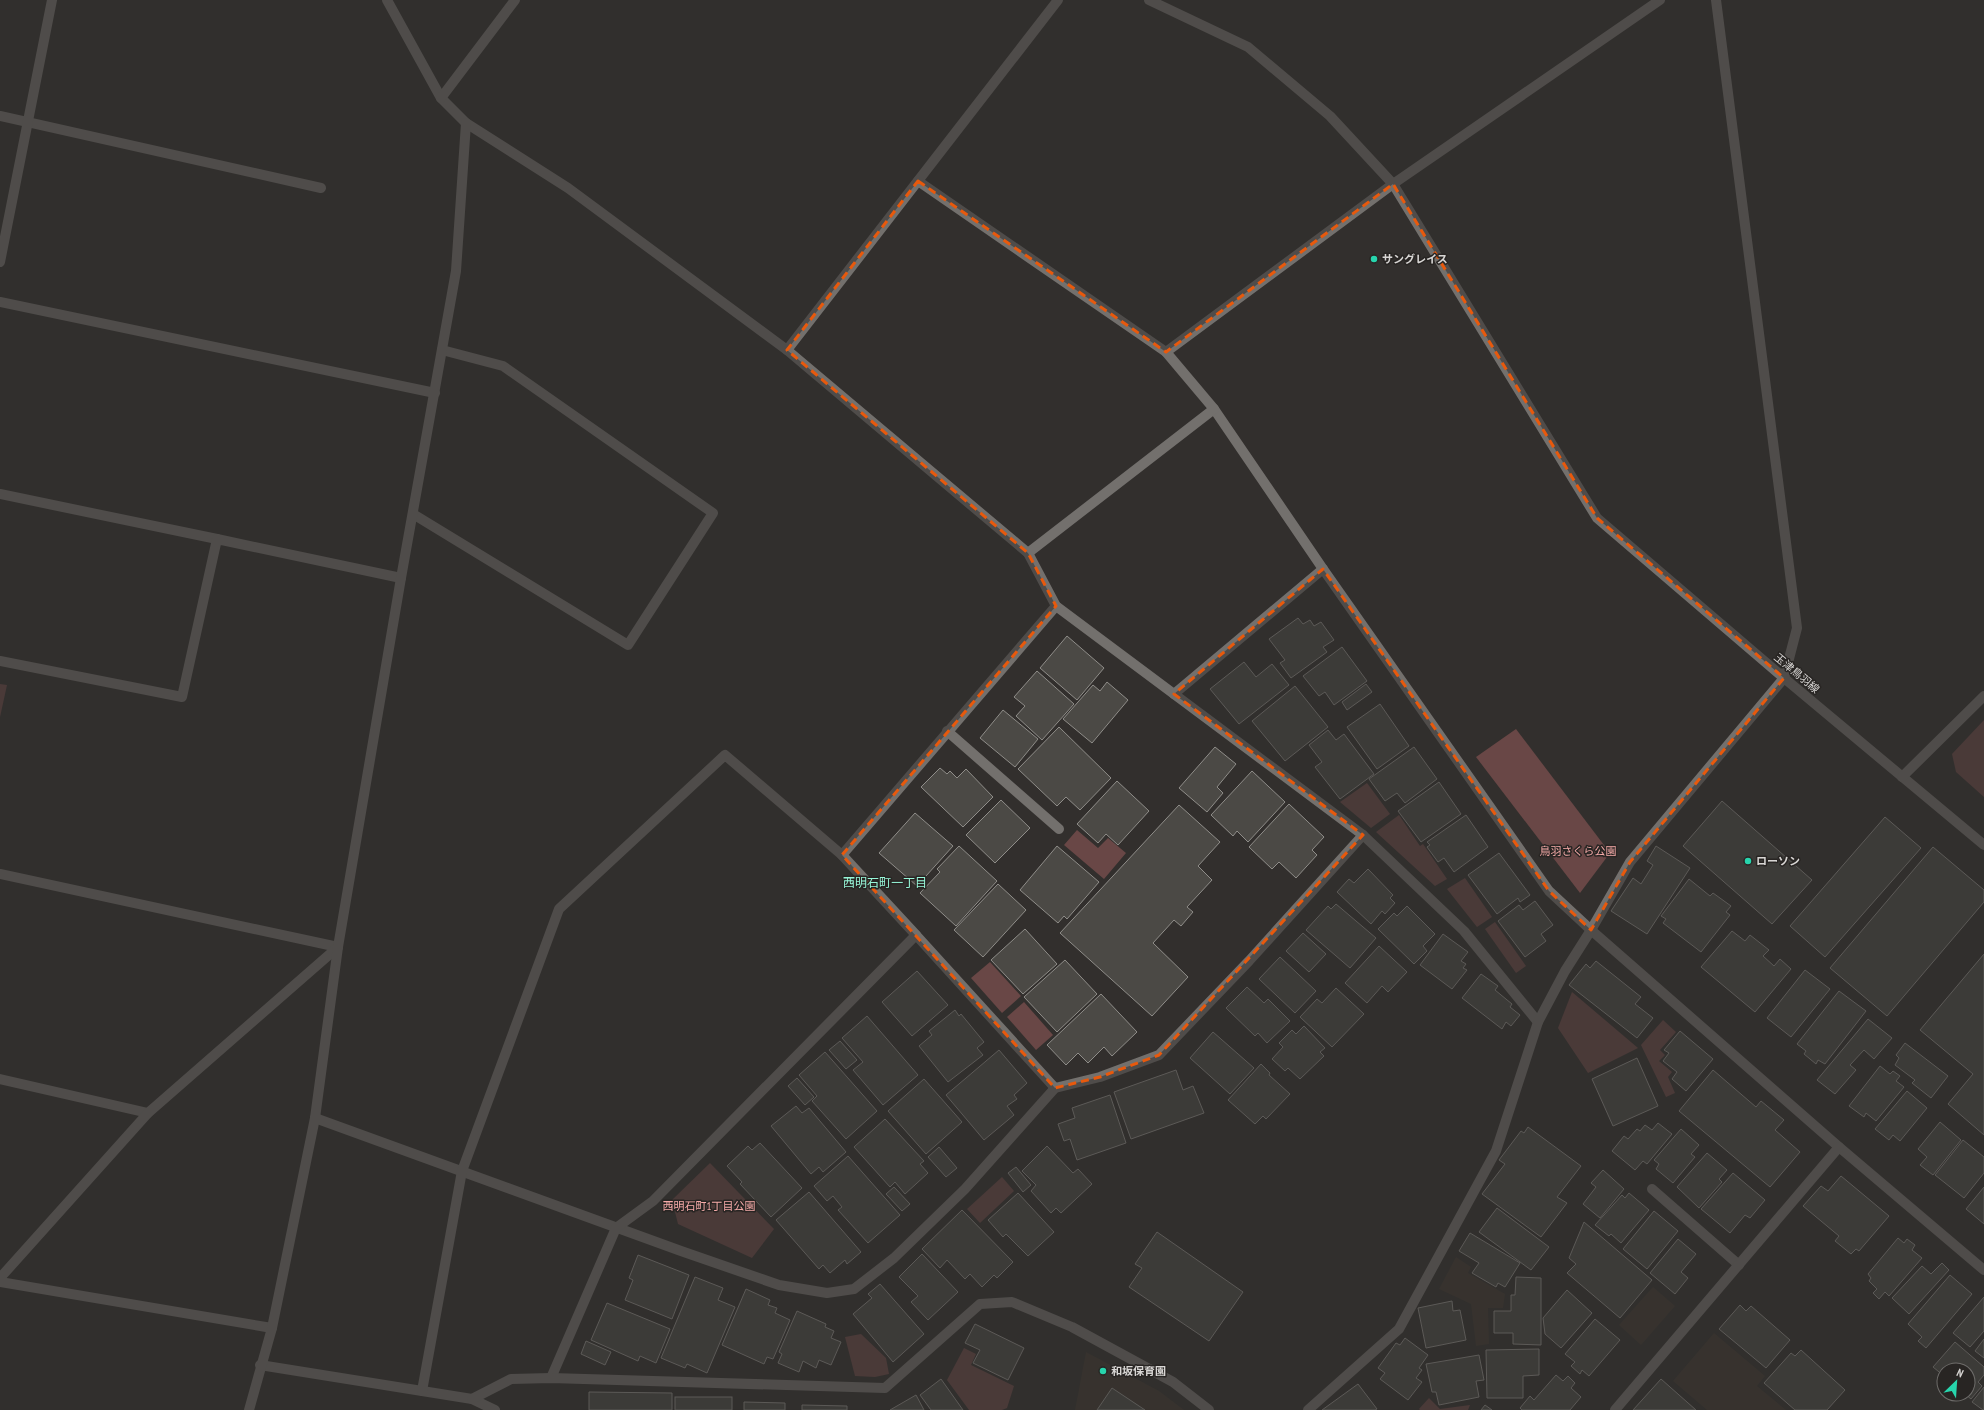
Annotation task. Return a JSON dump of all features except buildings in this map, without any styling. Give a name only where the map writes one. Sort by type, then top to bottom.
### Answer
[{"type":"street","points":[[0,262],[52,0]]},
{"type":"street","points":[[387,0],[441,98],[466,123],[568,188],[787,350],[1028,553],[1056,606],[1363,835],[1464,931],[1538,1022]]},
{"type":"street","points":[[441,98],[515,0]]},
{"type":"street","points":[[787,350],[1058,0]]},
{"type":"street","name":"玉津鳥羽線","points":[[1150,0],[1248,47],[1330,116],[1393,184],[1597,518],[1784,678],[1984,845]]},
{"type":"street","points":[[1166,352],[1393,184],[1660,0]]},
{"type":"street","points":[[1308,1410],[1399,1329],[1496,1151],[1538,1022],[1630,862],[1784,678],[1797,628],[1716,0]]},
{"type":"street","points":[[0,116],[320,188]]},
{"type":"street","points":[[249,1410],[260,1365],[272,1328],[315,1118],[338,947],[401,578],[456,271],[466,123]]},
{"type":"street","points":[[918,181],[1166,352],[1214,409],[1323,569],[1549,891],[1591,930],[1839,1147],[1984,1270]]},
{"type":"street","points":[[0,302],[435,393]]},
{"type":"street","points":[[413,514],[628,645],[713,514],[503,366],[442,350]]},
{"type":"street","points":[[1028,553],[1214,409]]},
{"type":"street","points":[[0,494],[401,578]]},
{"type":"street","points":[[0,661],[182,697],[217,539]]},
{"type":"street","points":[[1174,694],[1323,569]]},
{"type":"street","points":[[842,855],[1056,606]]},
{"type":"street","points":[[1902,777],[1984,696]]},
{"type":"street","points":[[947,731],[1059,829]]},
{"type":"street","points":[[422,1391],[462,1171],[559,909],[725,755],[842,855],[1055,1088]]},
{"type":"street","points":[[315,1118],[616,1228],[779,1285],[827,1293],[854,1289],[894,1258],[965,1189],[1055,1088],[1100,1077],[1159,1055],[1249,961],[1363,835]]},
{"type":"street","points":[[0,874],[338,947]]},
{"type":"street","points":[[552,1378],[616,1228],[652,1201],[916,935]]},
{"type":"street","points":[[0,1278],[148,1113],[338,947]]},
{"type":"street","points":[[0,1079],[148,1113]]},
{"type":"street","points":[[1616,1410],[1839,1147]]},
{"type":"street","points":[[1652,1189],[1739,1265]]},
{"type":"street","points":[[0,1282],[272,1328]]},
{"type":"street","points":[[472,1399],[511,1379],[552,1378],[885,1388],[980,1304],[1012,1302],[1072,1327],[1173,1382],[1209,1410]]},
{"type":"street","points":[[260,1365],[472,1399],[495,1410]]},
{"type":"highlighted area","points":[[918,181],[1166,352],[1393,184],[1597,518],[1784,678],[1630,862],[1591,930],[1549,891],[1323,569],[1174,694],[1363,835],[1159,1055],[1100,1077],[1055,1088],[842,855],[1056,606],[1028,553],[787,350]]},
{"type":"shaded area","points":[[1456,1257],[1471,1267],[1468,1273],[1505,1294],[1503,1308],[1488,1308],[1489,1344],[1476,1346],[1471,1304],[1439,1289]]},
{"type":"shaded area","points":[[1653,1287],[1675,1306],[1641,1345],[1619,1325]]},
{"type":"shaded area","points":[[1714,1333],[1765,1376],[1757,1386],[1786,1410],[1707,1410],[1673,1381]]},
{"type":"shaded area","name":"和坂保育園","points":[[1086,1352],[1159,1391],[1184,1410],[1075,1410]]},
{"type":"green space","points":[[0,684],[7,685],[0,717]]},
{"type":"green space","points":[[1984,720],[1984,797],[1956,772],[1952,754]]},
{"type":"green space","name":"鳥羽さくら公園","points":[[1516,729],[1610,853],[1580,893],[1476,757]]},
{"type":"green space","points":[[1367,783],[1390,814],[1371,828],[1340,802]]},
{"type":"green space","points":[[1399,815],[1420,846],[1423,844],[1447,879],[1435,886],[1376,832]]},
{"type":"green space","points":[[1077,830],[1098,848],[1108,838],[1126,853],[1104,879],[1064,845]]},
{"type":"green space","points":[[1465,878],[1492,917],[1477,927],[1447,889]]},
{"type":"green space","points":[[1495,922],[1526,966],[1516,973],[1485,929]]},
{"type":"green space","points":[[990,962],[1021,996],[1002,1013],[971,978]]},
{"type":"green space","points":[[1572,992],[1638,1048],[1588,1073],[1558,1028]]},
{"type":"green space","points":[[1024,1002],[1053,1035],[1036,1050],[1007,1017]]},
{"type":"green space","points":[[1663,1020],[1676,1032],[1660,1050],[1665,1055],[1659,1061],[1672,1072],[1668,1077],[1675,1093],[1666,1097],[1641,1045]]},
{"type":"green space","name":"西明石町1丁目公園","points":[[710,1163],[774,1229],[752,1258],[678,1224],[672,1200]]},
{"type":"green space","points":[[1002,1177],[1014,1191],[980,1223],[967,1209]]},
{"type":"green space","points":[[861,1334],[886,1358],[889,1374],[875,1377],[855,1376],[845,1337]]},
{"type":"green space","points":[[964,1348],[976,1354],[971,1365],[1014,1386],[1007,1408],[1002,1410],[969,1410],[947,1380]]},
{"type":"green space","points":[[1429,1398],[1440,1409],[1470,1405],[1468,1410],[1420,1410],[1419,1409]]},
{"type":"place","name":"サングレイス","points":[[1374,259]]},
{"type":"place","name":"ローソン","points":[[1748,861]]},
{"type":"place","name":"和坂保育園","points":[[1103,1371]]},
{"type":"district","name":"西明石町一丁目","points":[[885,883]]}]
